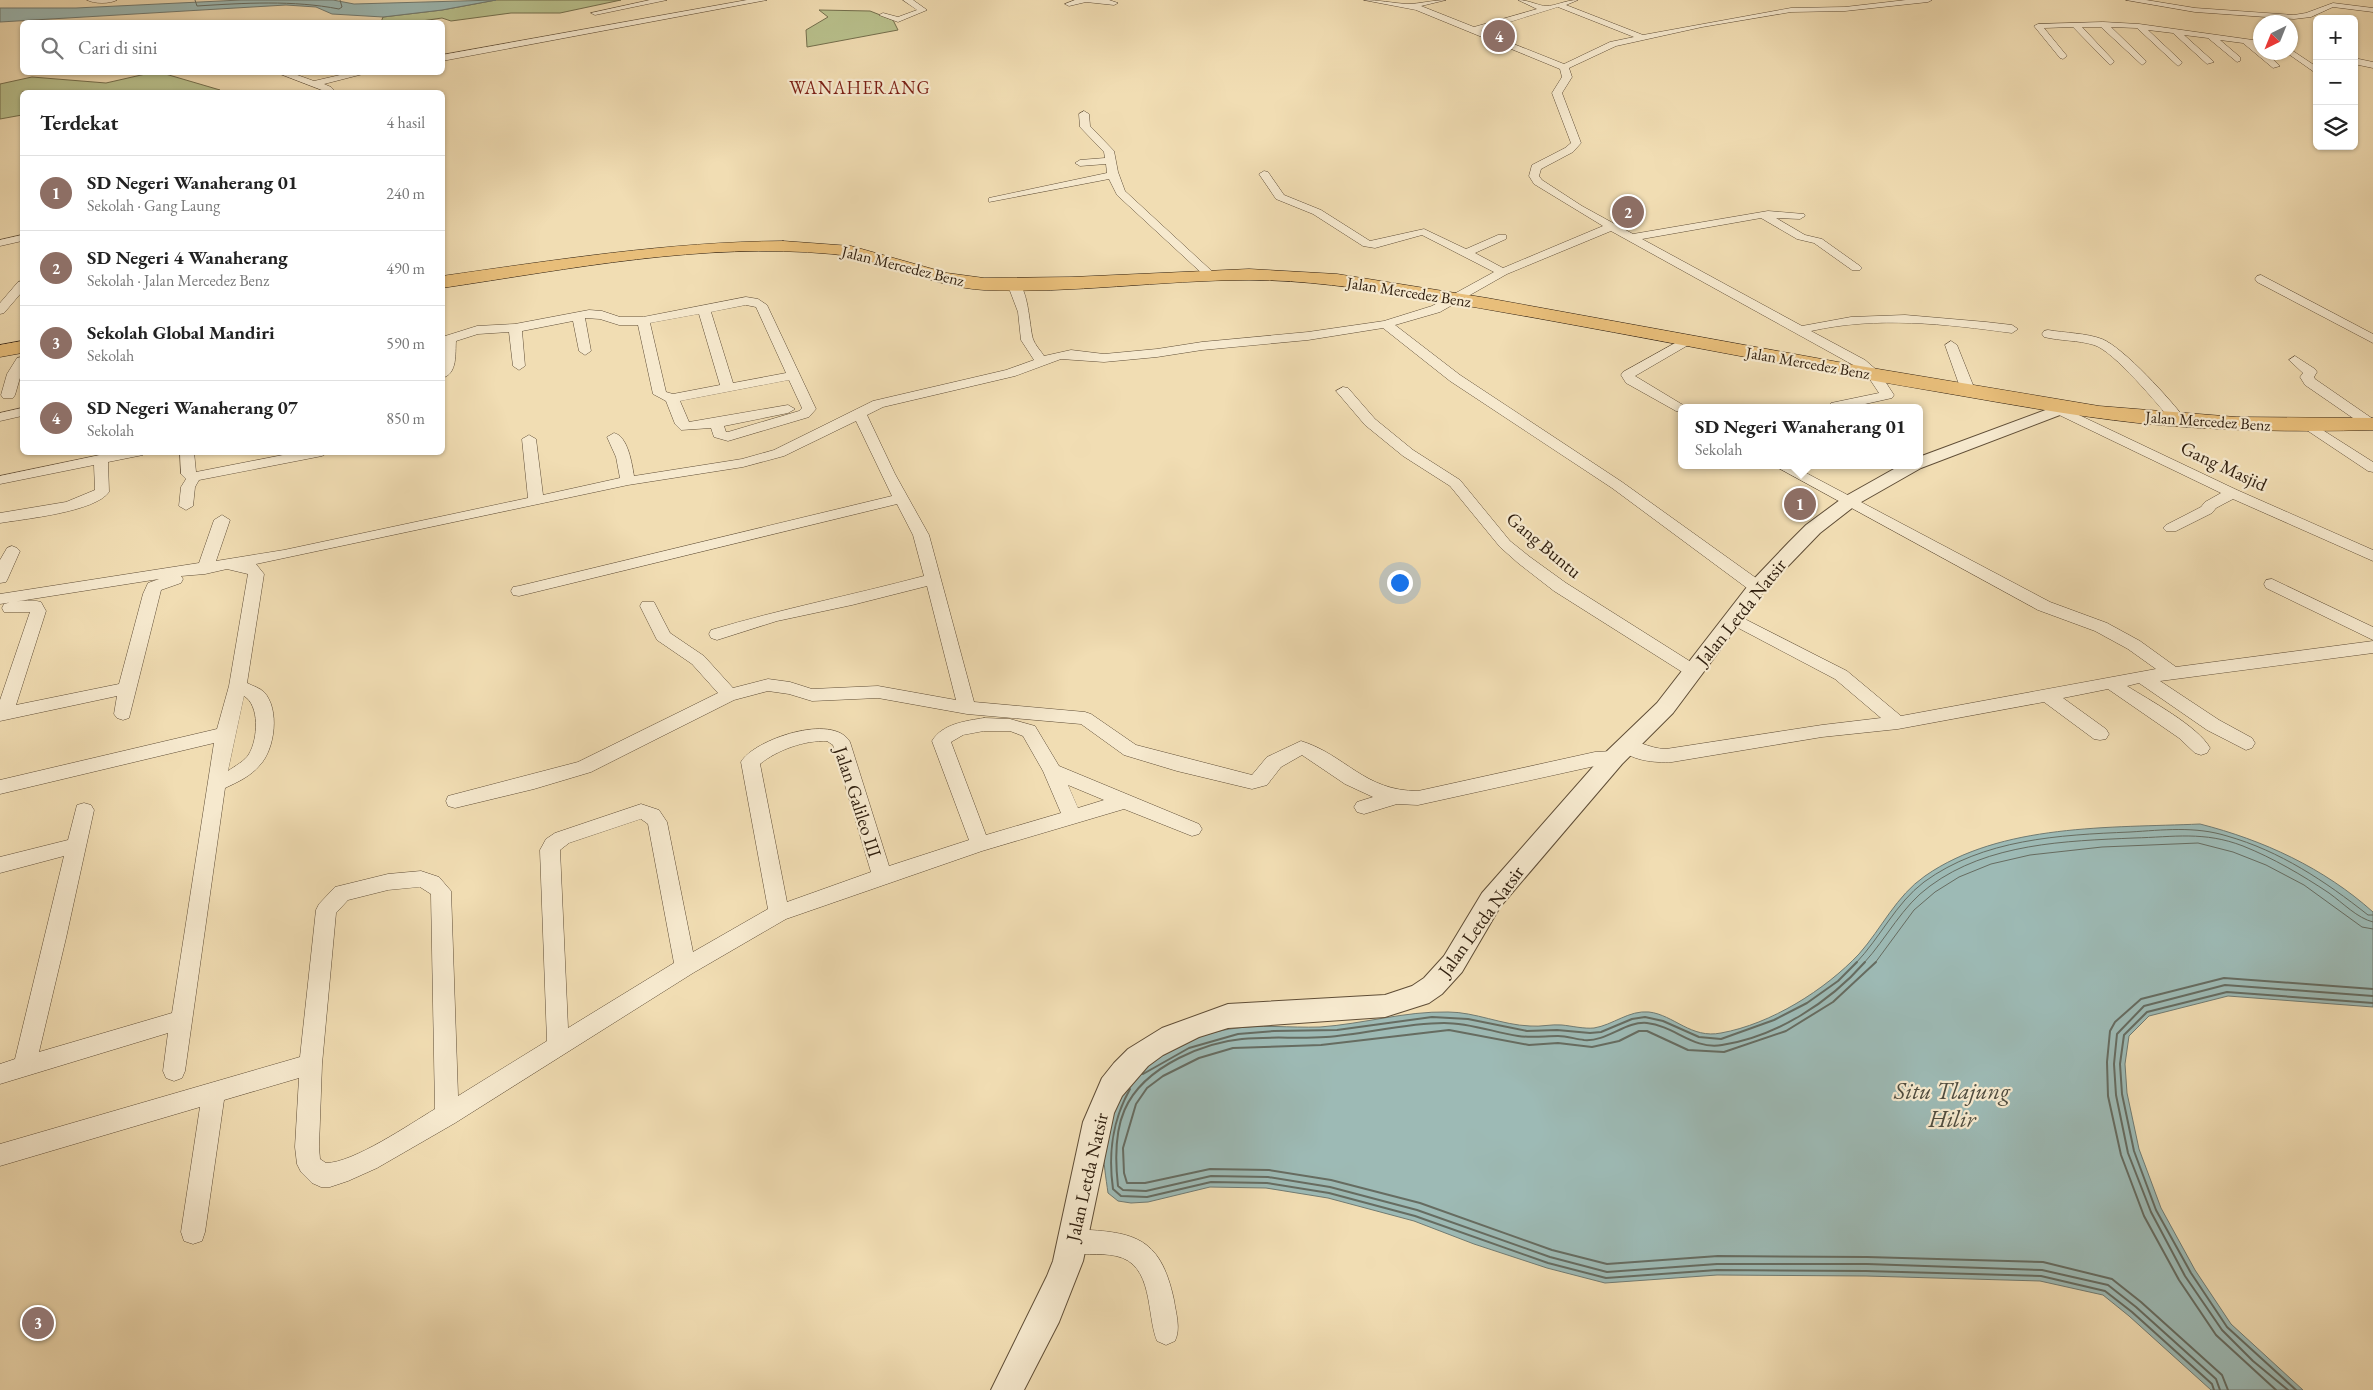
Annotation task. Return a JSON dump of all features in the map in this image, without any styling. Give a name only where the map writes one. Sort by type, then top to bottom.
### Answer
[{"type":"main road","name":"Jalan Mercedez Benz","points":[[445,282],[679,251],[751,247],[843,250],[943,278],[981,284],[1275,275],[1331,279],[2063,408],[2179,420],[2310,426],[2372,424]]},
{"type":"main road","points":[[0,351],[20,347]]},
{"type":"street","points":[[91,0],[113,0]]},
{"type":"street","points":[[607,28],[596,12],[663,0]]},
{"type":"street","points":[[445,57],[607,28],[730,2],[763,0]]},
{"type":"street","points":[[884,15],[898,20],[923,10],[907,0]]},
{"type":"street","points":[[1069,4],[1085,0],[1114,3]]},
{"type":"street","points":[[1368,0],[1411,6],[1564,67],[1613,44],[1641,37],[1791,10],[1845,9],[1928,0]]},
{"type":"street","points":[[1411,6],[1415,3],[1442,0]]},
{"type":"street","points":[[1522,0],[1545,9]]},
{"type":"street","points":[[1474,30],[1574,0]]},
{"type":"street","points":[[2130,0],[2195,10],[2281,17],[2304,16],[2333,5],[2373,10]]},
{"type":"street","points":[[1559,5],[1641,37]]},
{"type":"street","points":[[2103,24],[2142,62]]},
{"type":"street","points":[[2063,56],[2038,26],[2103,24],[2139,26],[2253,42]]},
{"type":"street","points":[[2076,25],[2110,62]]},
{"type":"street","points":[[2139,26],[2178,63]]},
{"type":"street","points":[[2175,31],[2210,62]]},
{"type":"street","points":[[2209,35],[2238,60]]},
{"type":"street","points":[[2246,40],[2276,66]]},
{"type":"street","points":[[2164,50],[2197,52]]},
{"type":"street","points":[[2298,51],[2307,52]]},
{"type":"street","points":[[2298,56],[2313,69]]},
{"type":"street","points":[[2358,60],[2373,60]]},
{"type":"street","points":[[2358,61],[2373,65]]},
{"type":"street","points":[[1564,67],[1567,77],[1557,92],[1576,140],[1575,145],[1536,167],[1534,176],[1547,189],[1860,363],[1874,374],[1887,396],[1846,404]]},
{"type":"street","points":[[314,84],[354,75]]},
{"type":"street","points":[[302,76],[328,90]]},
{"type":"street","points":[[1084,114],[1084,127],[1106,147],[1110,154],[1108,161],[1112,175],[1121,193],[1212,276]]},
{"type":"street","points":[[1080,163],[1108,161]]},
{"type":"street","points":[[1264,174],[1280,197],[1317,212],[1367,244],[1375,245],[1422,231],[1503,272]]},
{"type":"street","points":[[993,200],[1112,175]]},
{"type":"street","points":[[1632,237],[1772,214],[1800,216]]},
{"type":"street","points":[[1763,216],[1802,237],[1818,241],[1856,268]]},
{"type":"street","points":[[0,599],[284,555],[628,481],[701,470],[761,458],[808,441],[859,412],[893,399],[975,382],[1065,354],[1104,358],[1318,335],[1386,324],[1424,314],[1456,300],[1503,272],[1612,226]]},
{"type":"street","points":[[1466,253],[1502,237]]},
{"type":"street","points":[[0,243],[20,238]]},
{"type":"street","points":[[2261,279],[2373,339]]},
{"type":"street","points":[[1012,283],[1024,312],[1027,340],[1042,362]]},
{"type":"street","points":[[0,310],[20,287]]},
{"type":"street","points":[[445,371],[447,369],[446,340],[457,334],[478,330],[515,328],[595,314],[612,320],[643,321],[746,301],[761,305],[808,405],[691,428],[684,426],[672,398]]},
{"type":"street","points":[[704,310],[728,388]]},
{"type":"street","points":[[578,317],[585,351]]},
{"type":"street","points":[[1800,330],[1842,322],[1926,320],[2012,329]]},
{"type":"street","points":[[643,321],[660,394],[672,398],[794,376]]},
{"type":"street","points":[[1386,324],[1455,378],[1617,485],[1757,586]]},
{"type":"street","points":[[515,328],[519,366]]},
{"type":"street","points":[[2048,334],[2096,341],[2107,346],[2138,375],[2179,420]]},
{"type":"street","points":[[1678,406],[1632,380],[1628,375],[1686,341]]},
{"type":"street","points":[[1951,345],[1968,390]]},
{"type":"street","points":[[2295,360],[2310,372],[2307,380],[2372,424]]},
{"type":"street","points":[[8,395],[14,374],[20,364]]},
{"type":"street","name":"Gang Buntu","points":[[1343,391],[1370,422],[1408,453],[1455,483],[1505,544],[1524,560],[1560,587],[1692,672]]},
{"type":"street","points":[[1923,461],[2063,408]]},
{"type":"street","name":"Gang Masjid","points":[[2063,408],[2232,493],[2373,556]]},
{"type":"street","points":[[859,412],[921,535],[934,579],[966,708]]},
{"type":"street","points":[[1,418],[20,413]]},
{"type":"street","points":[[2310,426],[2373,468]]},
{"type":"street","points":[[614,437],[623,457],[628,481]]},
{"type":"street","points":[[529,439],[536,501]]},
{"type":"street","points":[[60,468],[63,455]]},
{"type":"street","points":[[0,480],[124,455]]},
{"type":"street","points":[[187,455],[188,474],[194,477],[307,455]]},
{"type":"street","points":[[0,518],[79,503],[97,497],[102,492],[102,460]]},
{"type":"street","points":[[1788,469],[2044,606],[2101,627],[2134,646],[2173,673]]},
{"type":"street","name":"Jalan Letda Natsir","points":[[1007,1390],[1054,1301],[1068,1261],[1095,1129],[1103,1104],[1115,1082],[1142,1054],[1159,1042],[1181,1031],[1228,1016],[1360,1009],[1400,1003],[1420,995],[1433,986],[1453,964],[1491,900],[1621,752],[1665,708],[1757,586],[1814,529],[1850,501],[1907,469]]},
{"type":"street","points":[[186,506],[188,487],[194,477]]},
{"type":"street","points":[[2172,528],[2207,510],[2210,505],[2232,493]]},
{"type":"street","points":[[519,591],[902,498]]},
{"type":"street","points":[[205,568],[222,520]]},
{"type":"street","points":[[0,578],[12,550]]},
{"type":"street","points":[[123,714],[127,688],[150,594],[154,587],[198,573],[246,567],[255,570],[256,574],[238,686],[225,734],[216,784],[174,1071]]},
{"type":"street","points":[[717,634],[775,616],[852,600],[934,579]]},
{"type":"street","points":[[2272,584],[2373,634]]},
{"type":"street","points":[[0,610],[28,606],[35,606],[38,610],[2,714]]},
{"type":"street","points":[[648,606],[663,636],[698,660],[729,695]]},
{"type":"street","points":[[1733,618],[1841,675],[1898,723]]},
{"type":"street","points":[[454,801],[534,782],[584,767],[729,695],[768,686],[790,688],[812,695],[878,692],[966,708],[1085,718],[1113,735],[1130,750],[1177,764],[1252,782],[1260,780],[1274,762],[1301,748],[1314,753],[1362,786],[1397,797],[1418,798],[1621,752],[1643,753],[1657,757],[1822,731],[1898,723],[2173,673],[2373,647]]},
{"type":"street","points":[[2142,678],[2214,725],[2246,743]]},
{"type":"street","points":[[2111,683],[2185,732],[2201,748]]},
{"type":"street","points":[[216,784],[240,772],[256,758],[262,746],[264,712],[262,702],[258,696],[238,686]]},
{"type":"street","points":[[2,714],[127,688]]},
{"type":"street","points":[[2047,695],[2100,734]]},
{"type":"street","points":[[980,844],[941,741],[944,737],[973,726],[1013,725],[1023,727],[1029,731],[1052,771],[1073,817]]},
{"type":"street","points":[[0,787],[225,734]]},
{"type":"street","name":"Jalan Galileo III","points":[[779,913],[750,762],[783,744],[824,734],[835,736],[841,742],[882,876]]},
{"type":"street","points":[[1052,771],[1192,829]]},
{"type":"street","points":[[1364,807],[1397,797]]},
{"type":"street","points":[[447,1115],[441,891],[432,883],[421,879],[357,888],[342,893],[326,910],[311,1064],[307,1147],[309,1164],[321,1175],[330,1175],[348,1170],[447,1115],[685,967],[779,913],[882,876],[980,844],[1123,802]]},
{"type":"street","points":[[24,1067],[84,810]]},
{"type":"street","points":[[558,1045],[550,850],[558,841],[641,811],[652,815],[656,822],[685,967]]},
{"type":"street","points":[[0,864],[76,845]]},
{"type":"street","points":[[0,1074],[181,1020]]},
{"type":"street","points":[[0,1155],[311,1064]]},
{"type":"street","points":[[193,1232],[214,1091]]},
{"type":"street","points":[[1072,1241],[1119,1244],[1144,1255],[1151,1267],[1157,1286],[1166,1332]]},
{"type":"green space","points":[[496,0],[621,0],[560,13],[511,13],[451,21],[442,18],[428,20],[382,20],[383,17],[442,10]]},
{"type":"green space","points":[[819,10],[870,11],[893,20],[898,30],[807,47],[806,30],[828,17]]},
{"type":"green space","points":[[141,75],[169,75],[220,90],[20,90],[20,115],[0,119],[0,84],[32,77],[106,83]]},
{"type":"water","points":[[241,0],[333,0],[354,4],[496,0],[442,10],[383,17],[332,14],[316,7],[286,5],[0,22],[0,8],[76,8]]},
{"type":"water","name":"Situ Tlajung Hilir","points":[[2200,824],[2247,838],[2292,858],[2334,882],[2373,912],[2373,1007],[2228,996],[2149,1016],[2129,1036],[2125,1064],[2127,1093],[2139,1149],[2161,1208],[2195,1270],[2231,1324],[2303,1390],[2211,1390],[2103,1295],[2040,1281],[1866,1276],[1717,1275],[1605,1283],[1547,1268],[1474,1244],[1414,1221],[1328,1198],[1266,1188],[1210,1187],[1148,1202],[1131,1203],[1118,1201],[1108,1193],[1104,1148],[1108,1125],[1117,1103],[1130,1084],[1146,1068],[1165,1054],[1208,1034],[1230,1029],[1264,1026],[1320,1027],[1432,1012],[1468,1014],[1520,1025],[1558,1025],[1594,1028],[1628,1015],[1649,1012],[1667,1017],[1701,1033],[1721,1033],[1759,1022],[1778,1014],[1814,992],[1859,954],[1897,903],[1915,884],[1955,859],[1988,846],[2022,837],[2094,828]]},
{"type":"place","name":"SD Negeri Wanaherang 07","points":[[1499,36]]},
{"type":"place","name":"SD Negeri 4 Wanaherang","points":[[1628,212]]},
{"type":"place","name":"SD Negeri Wanaherang 01","points":[[1800,504]]},
{"type":"place","name":"Sekolah Global Mandiri","points":[[38,1323]]},
{"type":"district","name":"WANAHERANG","points":[[860,87]]}]
